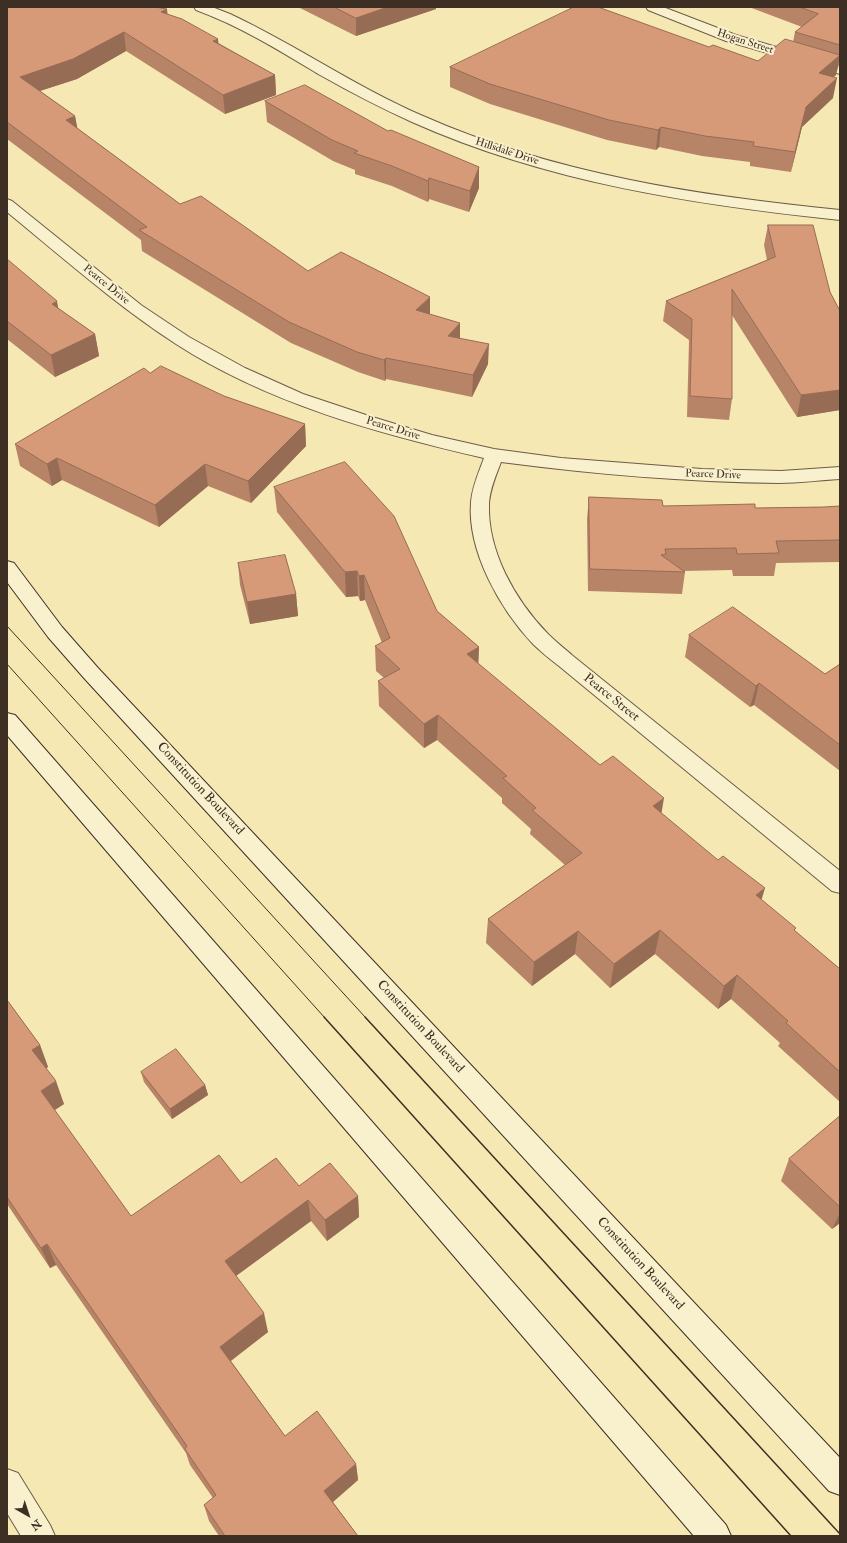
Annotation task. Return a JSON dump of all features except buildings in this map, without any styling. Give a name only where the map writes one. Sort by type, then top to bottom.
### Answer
[{"type":"street","name":"Hillsdale Drive","points":[[200,7],[244,26],[340,81],[408,115],[493,148],[546,164],[654,190],[762,206],[840,215]]},
{"type":"street","name":"Hogan Street","points":[[652,7],[731,38],[840,70]]},
{"type":"street","name":"Pearce Drive","points":[[7,204],[135,308],[183,341],[239,372],[297,398],[363,420],[428,440],[494,455],[561,464],[702,475],[781,477],[840,472]]},
{"type":"street","name":"Pearce Street","points":[[494,455],[482,491],[480,502],[481,521],[486,548],[498,578],[516,610],[539,637],[566,661],[840,884]]},
{"type":"street","name":"Constitution Boulevard","points":[[7,568],[56,632],[90,673],[278,873],[840,1480]]},
{"type":"street","points":[[7,721],[715,1536]]},
{"type":"street","points":[[7,1484],[39,1536]]},
{"type":"tram line","points":[[7,626],[366,1018]]},
{"type":"tram line","points":[[7,664],[325,1018]]},
{"type":"tram line","points":[[324,1017],[791,1536]]},
{"type":"tram line","points":[[365,1017],[840,1534]]}]
